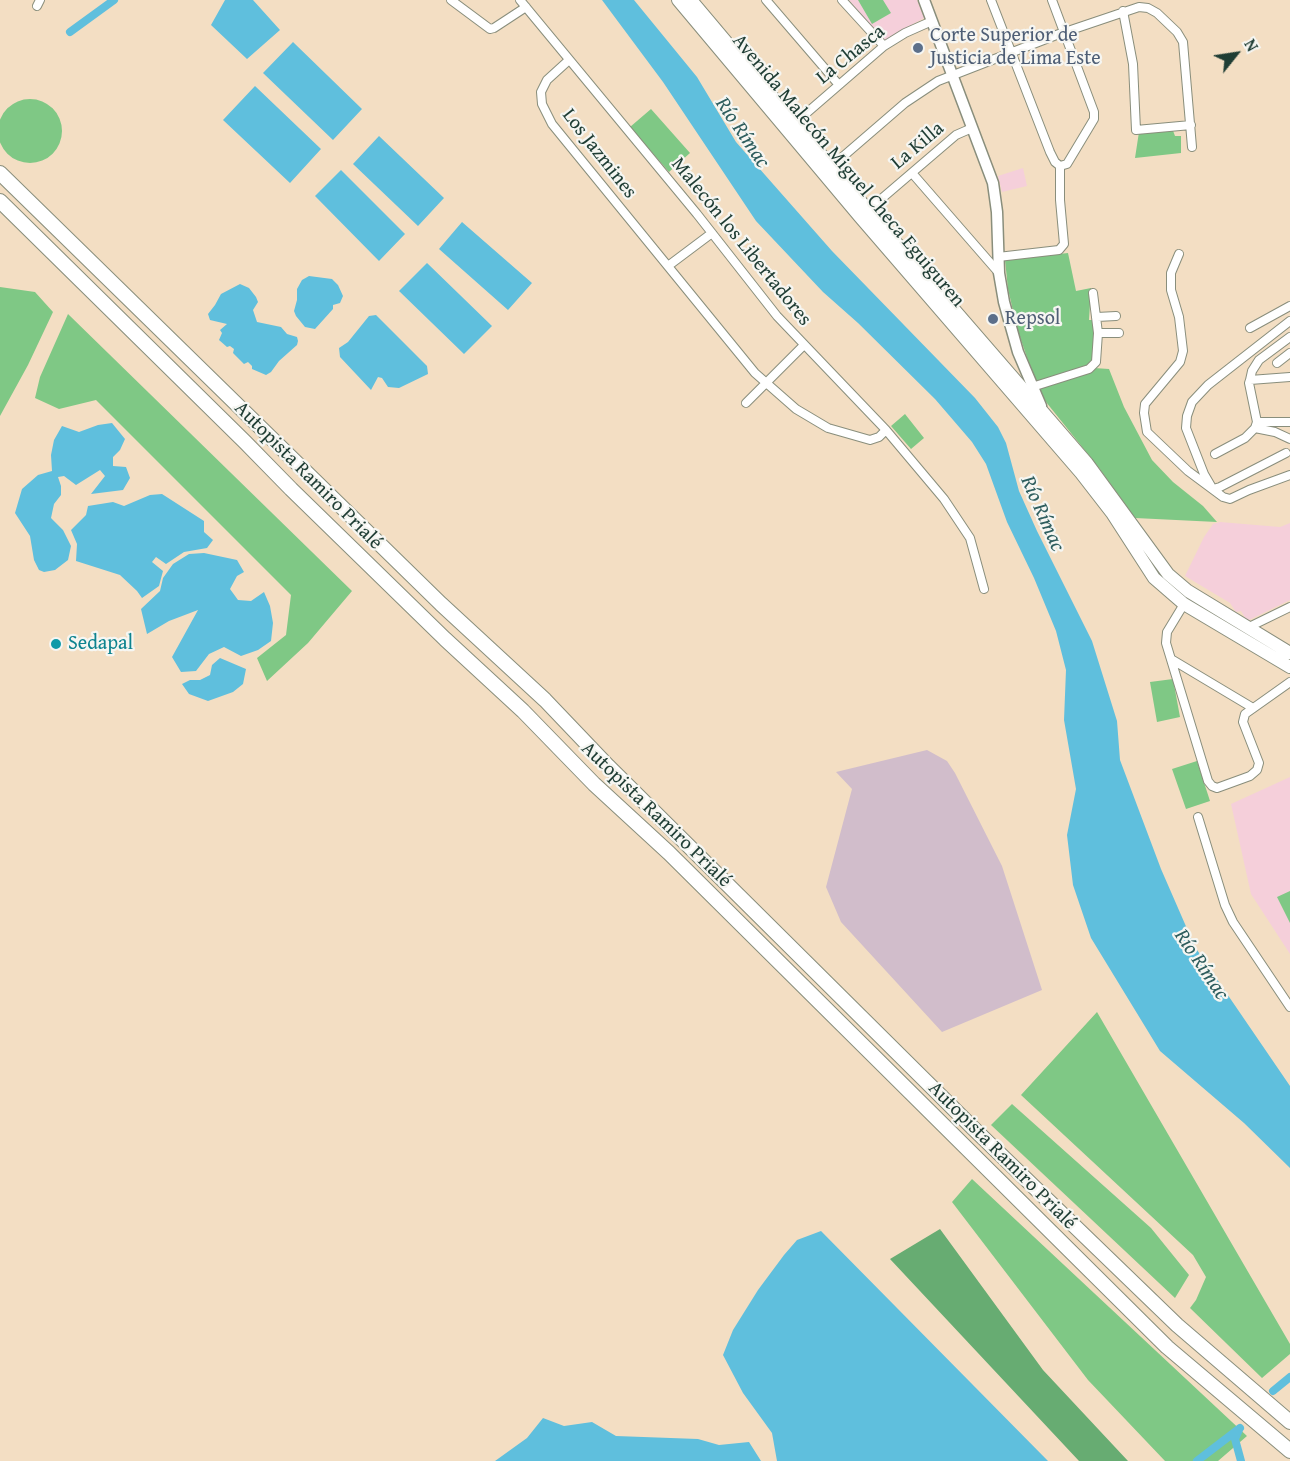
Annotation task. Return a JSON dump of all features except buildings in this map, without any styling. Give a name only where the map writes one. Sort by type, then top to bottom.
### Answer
[{"type":"highway","name":"Autopista Ramiro Prialé","points":[[0,173],[441,604],[545,700],[973,1128],[1177,1324],[1290,1422]]},
{"type":"highway","name":"Autopista Ramiro Prialé","points":[[0,201],[291,489],[445,639],[523,711],[594,784],[669,853],[1167,1347],[1290,1451]]},
{"type":"main road","name":"Avenida Malecón Miguel Checa Eguiguren","points":[[678,0],[864,214],[1087,463],[1168,574],[1188,591],[1290,653]]},
{"type":"main road","name":"Avenida Malecón Miguel Checa Eguiguren","points":[[692,0],[832,166],[864,214],[1112,513],[1154,578],[1184,604],[1290,667]]},
{"type":"street","points":[[451,0],[490,29],[526,7]]},
{"type":"street","name":"Malecón los Libertadores","points":[[520,0],[712,233],[777,316],[886,430],[944,499],[970,538],[984,590]]},
{"type":"street","points":[[766,0],[839,85]]},
{"type":"street","points":[[842,0],[884,46]]},
{"type":"street","points":[[924,0],[988,168],[996,199],[999,273],[1010,327],[1032,387],[1063,452]]},
{"type":"street","points":[[991,0],[1050,152],[1060,166]]},
{"type":"street","points":[[1052,0],[1094,112],[1094,119],[1067,164],[1060,166]]},
{"type":"street","points":[[832,166],[917,94],[952,74],[1139,7],[1158,13],[1177,32],[1183,42],[1192,147]]},
{"type":"street","points":[[1123,11],[1133,64],[1136,130],[1191,125]]},
{"type":"street","name":"La Chasca","points":[[795,123],[884,46],[905,33],[932,21]]},
{"type":"street","name":"Los Jazmines","points":[[569,60],[543,86],[540,98],[546,113],[552,124],[668,266]]},
{"type":"street","name":"La Killa","points":[[864,214],[956,135],[972,128]]},
{"type":"street","points":[[998,257],[1062,248],[1064,244],[1060,166]]},
{"type":"street","points":[[912,173],[999,273]]},
{"type":"street","points":[[712,233],[668,266],[755,373],[796,409],[828,428],[870,440],[879,437],[886,430]]},
{"type":"street","points":[[1179,254],[1171,273],[1171,290],[1179,317],[1183,351],[1180,362],[1145,404],[1147,432],[1188,471],[1223,497],[1230,499],[1290,475]]},
{"type":"street","points":[[1032,387],[1092,367],[1096,362],[1098,333],[1093,293]]},
{"type":"street","points":[[1250,328],[1290,306]]},
{"type":"street","points":[[1097,317],[1116,316]]},
{"type":"street","points":[[1213,489],[1204,474],[1186,428],[1192,402],[1208,385],[1290,321]]},
{"type":"street","points":[[1098,333],[1119,333]]},
{"type":"street","points":[[1256,425],[1249,383],[1252,379],[1252,371],[1259,360],[1290,337]]},
{"type":"street","points":[[746,403],[804,345]]},
{"type":"street","points":[[1277,363],[1290,353]]},
{"type":"street","points":[[1252,379],[1286,377],[1290,368]]},
{"type":"street","points":[[1215,454],[1245,438],[1256,425],[1290,422]]},
{"type":"street","points":[[1256,425],[1290,439]]},
{"type":"street","points":[[1213,489],[1220,488],[1286,453]]},
{"type":"street","points":[[1184,604],[1166,636],[1208,781],[1212,786],[1217,788],[1250,776],[1257,770],[1259,763],[1243,722],[1245,714],[1290,682]]},
{"type":"street","points":[[1236,636],[1247,628],[1290,607]]},
{"type":"street","points":[[1171,659],[1252,708]]},
{"type":"street","points":[[1198,817],[1225,905],[1233,922],[1290,1007]]},
{"type":"shaded area","points":[[849,0],[917,0],[924,18],[883,41]]},
{"type":"shaded area","points":[[1023,168],[1027,186],[1002,192],[998,176]]},
{"type":"shaded area","points":[[1220,522],[1280,527],[1290,523],[1290,600],[1247,621],[1241,611],[1236,612],[1230,603],[1185,576],[1204,537],[1213,524]]},
{"type":"shaded area","points":[[927,750],[947,761],[955,773],[1002,866],[1042,990],[942,1032],[841,922],[826,887],[852,789],[836,772]]},
{"type":"shaded area","points":[[1290,777],[1290,954],[1251,894],[1231,804]]},
{"type":"green space","points":[[858,0],[883,0],[891,13],[872,24]]},
{"type":"green space","points":[[24,99],[36,99],[53,108],[60,119],[62,131],[60,143],[53,154],[36,163],[24,163],[12,158],[3,149],[-2,137],[-2,125],[3,113],[12,104]]},
{"type":"green space","points":[[651,109],[690,153],[669,172],[630,127]]},
{"type":"green space","points":[[1172,128],[1175,136],[1181,136],[1181,153],[1135,158],[1139,132]]},
{"type":"green space","points":[[1068,253],[1076,291],[1091,288],[1089,320],[1093,320],[1094,368],[1109,369],[1124,407],[1152,460],[1173,482],[1203,506],[1217,522],[1135,518],[1037,387],[1017,328],[1008,289],[1005,260]]},
{"type":"green space","points":[[0,287],[35,292],[53,312],[0,416]]},
{"type":"green space","points":[[68,314],[352,591],[308,643],[267,681],[257,658],[286,635],[291,595],[96,400],[59,409],[35,398],[40,377]]},
{"type":"green space","points":[[905,414],[924,438],[911,449],[891,426]]},
{"type":"green space","points":[[1173,679],[1180,717],[1157,722],[1150,682]]},
{"type":"green space","points":[[1197,761],[1210,801],[1186,809],[1172,769]]},
{"type":"green space","points":[[1290,891],[1290,923],[1277,897]]},
{"type":"green space","points":[[1097,1012],[1290,1344],[1290,1354],[1262,1378],[1190,1308],[1206,1277],[1193,1255],[1021,1095]]},
{"type":"green space","points":[[1012,1104],[1151,1228],[1189,1275],[1175,1298],[991,1125]]},
{"type":"green space","points":[[972,1179],[1247,1436],[1218,1461],[1165,1461],[1088,1380],[952,1202]]},
{"type":"green space","points":[[940,1229],[1043,1370],[1128,1461],[1079,1461],[890,1259]]},
{"type":"water","points":[[225,0],[253,0],[280,30],[247,59],[211,25]]},
{"type":"water","name":"Río Rímac","points":[[602,0],[634,0],[697,77],[736,142],[832,251],[975,398],[998,427],[1006,443],[1019,491],[1092,641],[1117,721],[1120,760],[1161,869],[1195,947],[1290,1086],[1290,1168],[1244,1123],[1160,1051],[1091,938],[1073,885],[1067,835],[1076,789],[1064,720],[1066,670],[1056,631],[1007,522],[986,464],[972,442],[935,399],[823,292],[756,221],[663,82]]},
{"type":"water","points":[[293,42],[362,109],[333,140],[263,73]]},
{"type":"water","points":[[255,86],[321,149],[290,183],[223,120]]},
{"type":"water","points":[[379,136],[444,198],[418,226],[353,164]]},
{"type":"water","points":[[341,170],[405,234],[379,261],[315,196]]},
{"type":"water","points":[[462,222],[532,283],[508,310],[439,249]]},
{"type":"water","points":[[427,263],[492,326],[464,354],[399,291]]},
{"type":"water","points":[[309,276],[332,279],[343,296],[340,303],[333,305],[333,309],[315,329],[305,327],[294,311],[297,289],[302,280]]},
{"type":"water","points":[[240,284],[249,288],[256,297],[258,302],[253,310],[257,322],[281,327],[287,334],[297,337],[297,345],[266,375],[252,369],[248,362],[244,364],[233,353],[234,349],[227,347],[219,340],[222,333],[220,330],[227,324],[210,320],[208,314],[221,294]]},
{"type":"water","points":[[376,315],[427,366],[428,374],[399,388],[388,387],[382,378],[378,377],[371,390],[340,357],[339,348],[348,342],[369,316]]},
{"type":"water","points":[[112,423],[125,439],[120,450],[113,457],[113,466],[126,467],[130,478],[123,490],[91,494],[105,476],[100,470],[76,485],[64,476],[58,477],[61,495],[54,504],[51,518],[63,530],[71,546],[68,560],[55,570],[44,572],[39,570],[34,560],[30,536],[15,513],[22,489],[38,475],[52,471],[51,455],[54,440],[62,426],[79,432]]},
{"type":"water","points":[[162,494],[204,521],[204,532],[213,540],[207,548],[184,552],[166,564],[156,557],[152,562],[163,571],[159,586],[142,598],[120,575],[76,561],[77,544],[71,530],[86,515],[88,506],[113,502],[124,506],[150,495]]},
{"type":"water","points":[[204,553],[237,560],[244,572],[237,576],[230,589],[238,600],[251,601],[264,592],[270,606],[273,623],[271,641],[258,650],[241,656],[224,647],[209,654],[196,671],[181,672],[172,657],[198,610],[169,621],[147,634],[141,609],[160,591],[163,578],[173,564],[189,554]]},
{"type":"water","points":[[220,658],[246,669],[243,684],[233,692],[208,701],[189,694],[182,684],[210,675],[212,665]]},
{"type":"water","points":[[821,1231],[1048,1461],[777,1461],[772,1433],[743,1393],[723,1355],[733,1330],[758,1290],[784,1255],[797,1240]]},
{"type":"water","points":[[543,1418],[564,1426],[592,1422],[616,1436],[698,1439],[719,1445],[749,1442],[761,1461],[495,1461],[527,1438]]},
{"type":"waterway","points":[[70,32],[114,0]]},
{"type":"waterway","points":[[1273,1391],[1290,1377]]},
{"type":"waterway","points":[[1197,1461],[1240,1428]]},
{"type":"waterway","points":[[1239,1430],[1235,1439],[1241,1461]]},
{"type":"place","name":"Corte Superior de Justicia de Lima Este","points":[[918,48]]},
{"type":"place","name":"Repsol","points":[[993,319]]},
{"type":"place","name":"Sedapal","points":[[56,644]]}]
